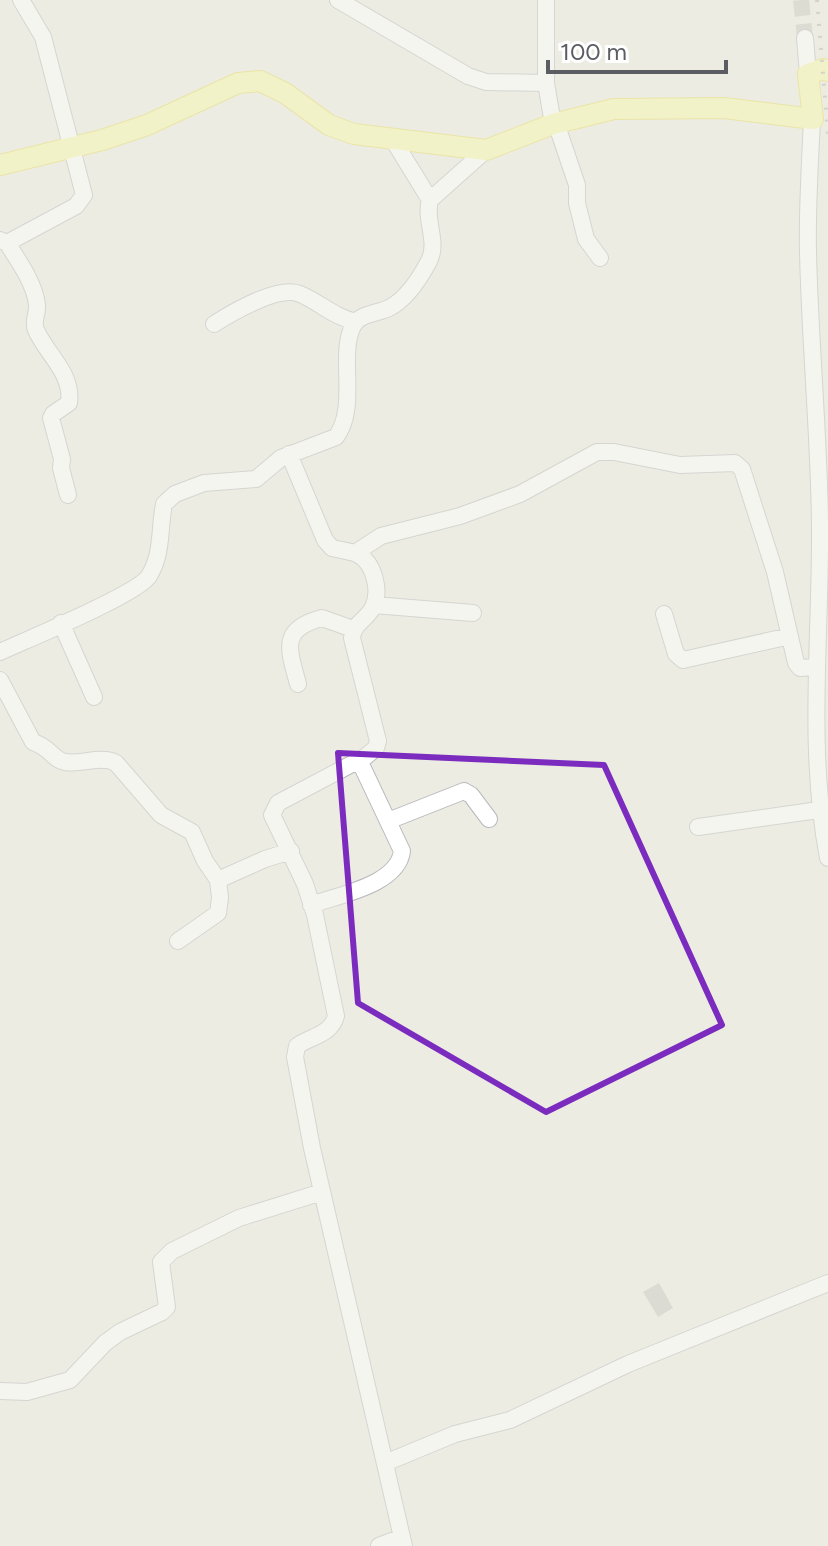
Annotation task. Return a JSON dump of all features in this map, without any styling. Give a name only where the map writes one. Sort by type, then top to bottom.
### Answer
[{"type":"main road","points":[[0,165],[71,149],[147,125],[238,83],[260,81],[285,93],[329,125],[354,134],[486,150],[555,124],[614,109],[724,108],[812,119],[818,72]]},
{"type":"street","points":[[21,0],[43,37],[84,195],[81,201],[3,241],[32,288],[37,305],[34,318],[36,330],[68,383],[69,403],[51,418],[68,495]]},
{"type":"street","points":[[338,0],[468,76],[486,82],[546,83]]},
{"type":"street","points":[[546,0],[546,83],[555,124],[577,185],[578,208],[586,239],[600,258]]},
{"type":"street","points":[[805,38],[818,72]]},
{"type":"street","points":[[812,119],[808,248],[819,472],[816,667],[819,810],[828,858]]},
{"type":"street","points":[[392,138],[430,200]]},
{"type":"street","points":[[0,652],[133,590],[148,578],[161,545],[163,510],[170,498],[204,483],[256,479],[289,454],[336,437],[345,420],[351,329],[356,322],[390,308],[402,299],[433,252],[427,217],[430,200],[486,150]]},
{"type":"street","points":[[214,324],[237,310],[285,291],[302,295],[335,317],[356,322]]},
{"type":"street","points":[[355,553],[381,536],[460,516],[520,494],[597,452],[614,452],[680,465],[735,463],[742,469],[770,557],[798,667],[816,667]]},
{"type":"street","points":[[289,454],[329,545],[365,559],[371,570],[376,596],[374,605],[353,629],[354,650],[378,741],[372,752],[274,807],[274,823],[291,851],[311,905],[336,1016],[335,1023],[325,1032],[299,1043],[295,1057],[322,1192],[403,1542],[379,1546]]},
{"type":"street","points":[[374,605],[473,613]]},
{"type":"street","points":[[664,614],[676,654],[683,660],[790,636]]},
{"type":"street","points":[[298,684],[288,648],[294,632],[322,618],[353,629]]},
{"type":"street","points":[[61,623],[94,697]]},
{"type":"street","points":[[0,680],[33,742],[45,746],[66,763],[109,760],[116,763],[161,815],[192,832],[212,875],[218,880],[220,898],[218,913],[178,941]]},
{"type":"street","points":[[311,905],[365,888],[387,875],[402,856],[359,760]]},
{"type":"street","points":[[388,821],[464,791],[471,795],[489,819]]},
{"type":"street","points":[[698,827],[819,810]]},
{"type":"street","points":[[218,880],[291,851]]},
{"type":"street","points":[[0,1391],[27,1392],[70,1380],[105,1343],[120,1332],[162,1312],[167,1307],[167,1298],[161,1262],[172,1251],[239,1218],[322,1192]]},
{"type":"street","points":[[385,1463],[455,1434],[510,1420],[628,1364],[828,1283]]},
{"type":"highlighted area","points":[[338,753],[604,765],[722,1025],[546,1112],[358,1003]]},
{"type":"building","points":[[659,1283],[673,1308],[658,1317],[643,1292]]},
{"type":"tunnel","points":[[801,0],[805,38]]},
{"type":"railway","points":[[817,0],[828,135]]}]
